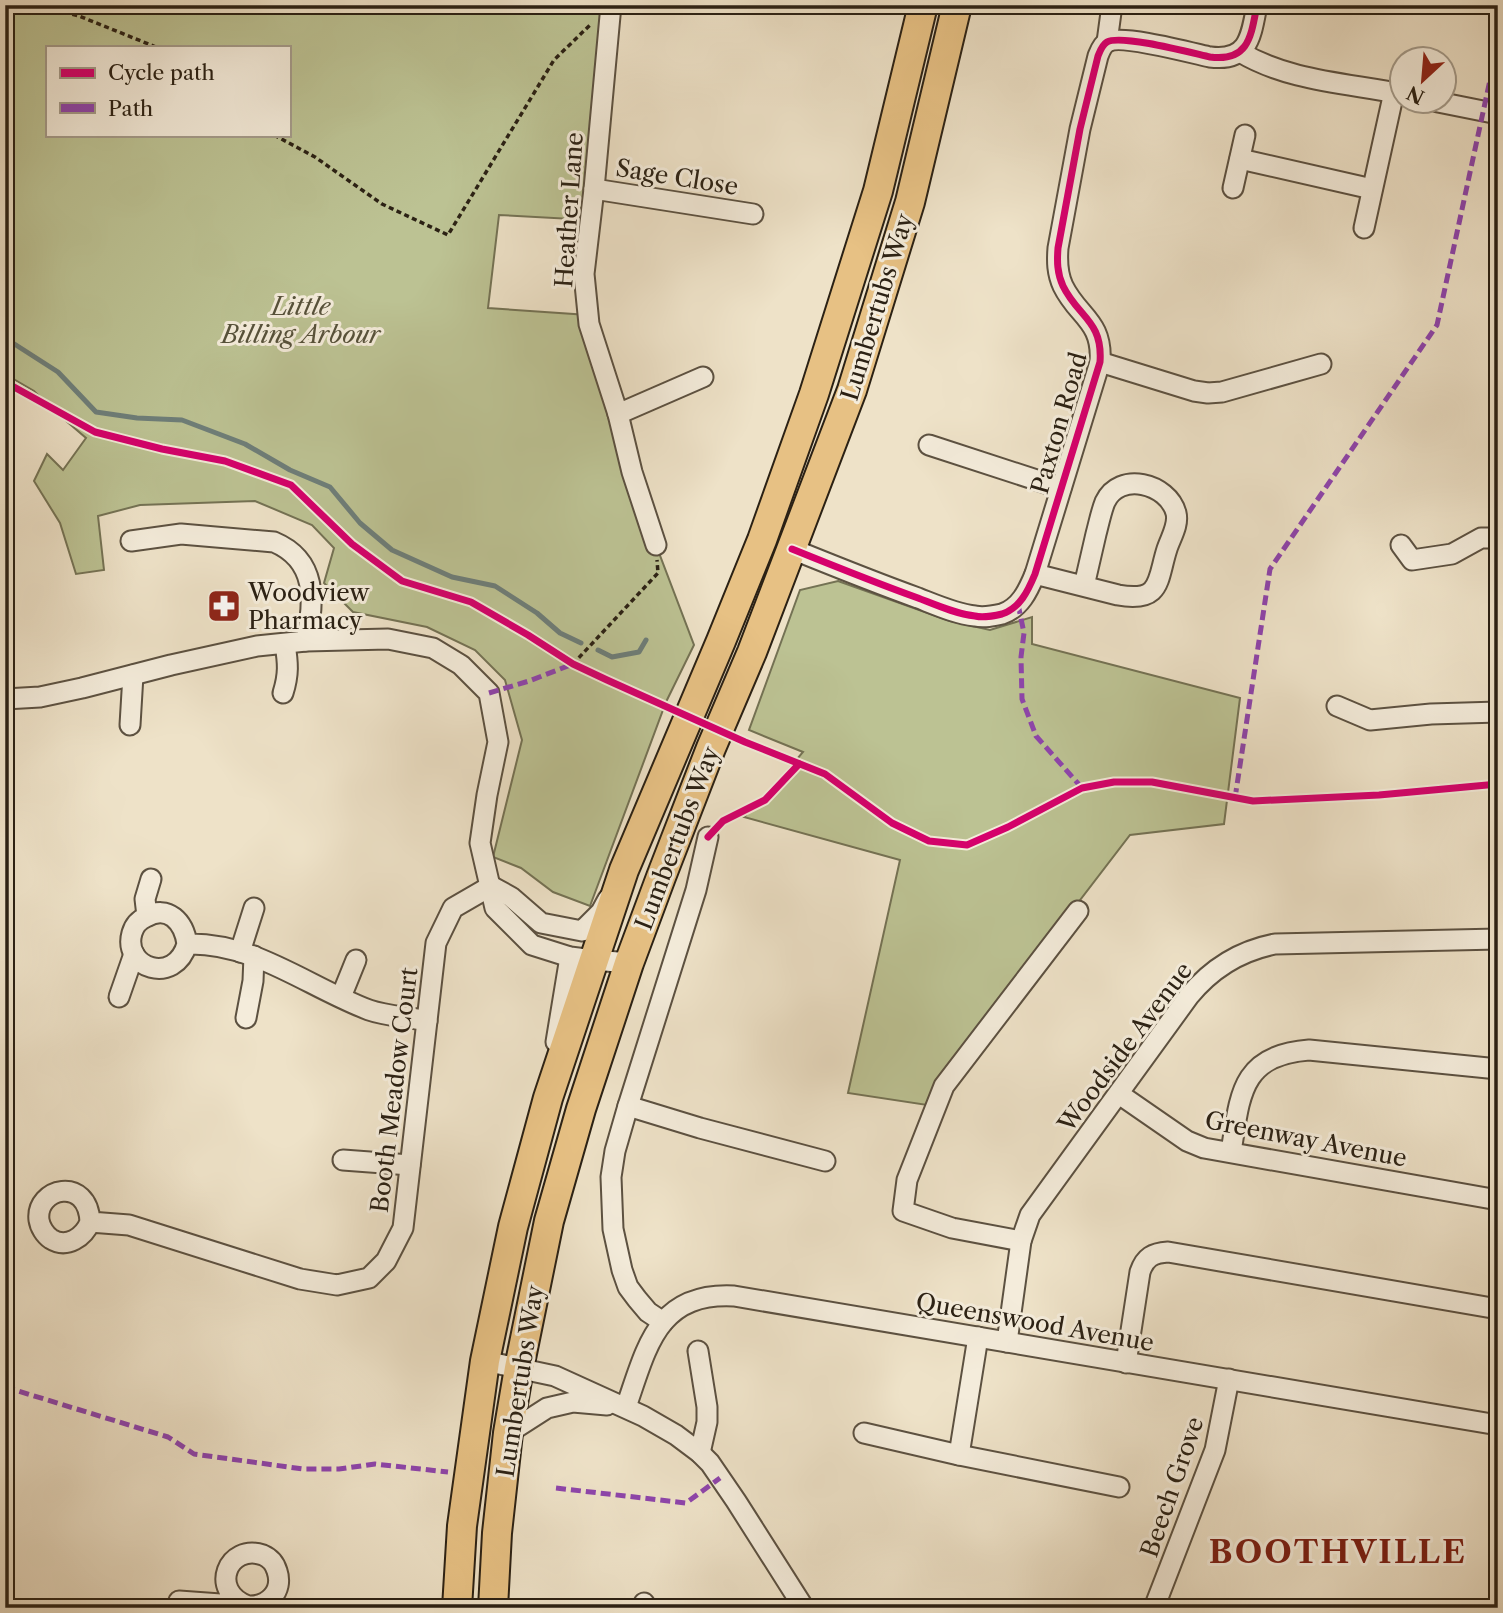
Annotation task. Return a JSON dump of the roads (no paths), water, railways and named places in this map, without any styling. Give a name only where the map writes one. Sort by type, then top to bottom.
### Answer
[{"type":"highway","name":"Lumbertubs Way","points":[[457,1608],[462,1526],[485,1361],[513,1227],[582,958],[624,870],[762,540],[814,394],[878,191],[923,5]]},
{"type":"highway","name":"Lumbertubs Way","points":[[493,1608],[497,1533],[508,1433],[519,1368],[549,1221],[581,1109],[629,963],[852,390],[910,202],[957,5]]},
{"type":"street","name":"Heather Lane","points":[[611,5],[584,274],[589,324],[656,545]]},
{"type":"street","name":"Paxton Road","points":[[792,549],[874,582],[975,617],[1003,614],[1023,598],[1035,574],[1100,362],[1101,349],[1094,327],[1063,286],[1057,263],[1083,117],[1098,55],[1108,42],[1112,5]]},
{"type":"street","points":[[1108,42],[1125,40],[1222,58],[1233,57],[1246,46],[1257,5]]},
{"type":"street","points":[[1240,52],[1287,73],[1388,91]]},
{"type":"street","points":[[1458,106],[1490,112]]},
{"type":"street","points":[[1364,228],[1392,116]]},
{"type":"street","points":[[1233,188],[1245,135]]},
{"type":"street","points":[[1240,159],[1372,189]]},
{"type":"street","name":"Sage Close","points":[[594,190],[753,214]]},
{"type":"street","points":[[1100,362],[1208,393],[1222,392],[1321,364]]},
{"type":"street","points":[[618,414],[703,377]]},
{"type":"street","points":[[929,445],[1061,488]]},
{"type":"street","points":[[1035,574],[1128,597],[1147,594],[1159,583],[1166,552],[1176,526],[1176,511],[1166,496],[1133,483],[1116,488],[1101,513],[1084,586]]},
{"type":"street","points":[[131,541],[181,534],[274,542],[286,547],[300,559],[308,573],[310,624],[306,641]]},
{"type":"street","points":[[1401,545],[1412,560],[1452,554],[1481,538],[1498,538]]},
{"type":"street","points":[[5,699],[40,697],[257,646],[306,641],[388,639],[433,648],[461,665],[489,693],[498,742],[480,843],[495,908],[532,945],[582,958],[629,963]]},
{"type":"street","points":[[283,692],[288,677],[285,643]]},
{"type":"street","points":[[131,725],[133,675]]},
{"type":"street","points":[[1337,706],[1370,720],[1431,714],[1498,712]]},
{"type":"street","name":"Lumbertubs Way","points":[[663,1322],[648,1312],[628,1287],[613,1229],[611,1177],[615,1151],[696,890],[708,837]]},
{"type":"street","points":[[491,886],[511,897],[541,923],[582,931],[601,912],[624,870]]},
{"type":"street","points":[[147,916],[145,899],[151,879]]},
{"type":"street","name":"Booth Meadow Court","points":[[90,1222],[129,1225],[300,1279],[337,1285],[369,1278],[386,1261],[402,1228],[436,943],[453,908],[491,886]]},
{"type":"street","points":[[247,1018],[253,981],[247,954],[254,908]]},
{"type":"street","points":[[1021,1241],[952,1228],[903,1211],[907,1180],[944,1086],[1078,911]]},
{"type":"street","points":[[156,913],[173,917],[185,931],[187,943],[184,953],[171,967],[148,967],[134,954],[131,939],[133,929],[147,916],[156,913]]},
{"type":"street","name":"Woodside Avenue","points":[[1007,1342],[1021,1241],[1030,1215],[1199,985],[1222,965],[1246,951],[1275,944],[1498,939]]},
{"type":"street","points":[[187,943],[206,943],[247,954],[370,1011],[427,1021]]},
{"type":"street","points":[[119,997],[134,954]]},
{"type":"street","points":[[341,997],[356,960]]},
{"type":"street","points":[[1231,1152],[1243,1090],[1258,1068],[1279,1055],[1309,1050],[1498,1069]]},
{"type":"street","name":"Greenway Avenue","points":[[1119,1094],[1186,1141],[1205,1148],[1498,1199]]},
{"type":"street","points":[[628,1106],[825,1161]]},
{"type":"street","points":[[343,1160],[410,1165]]},
{"type":"street","points":[[1126,1363],[1140,1272],[1149,1256],[1157,1253],[1168,1252],[1498,1309]]},
{"type":"street","name":"Queenswood Avenue","points":[[626,1407],[648,1345],[663,1322],[692,1301],[705,1297],[734,1296],[1498,1425]]},
{"type":"street","points":[[959,1455],[978,1337]]},
{"type":"street","points":[[698,1350],[707,1407],[707,1422],[700,1452]]},
{"type":"street","points":[[485,1361],[555,1376],[626,1407],[669,1430],[700,1452],[736,1501],[804,1608]]},
{"type":"street","name":"Beech Grove","points":[[1154,1608],[1215,1450],[1229,1380]]},
{"type":"street","points":[[508,1433],[547,1408],[573,1402],[626,1407]]},
{"type":"street","points":[[864,1433],[1119,1487]]},
{"type":"street","points":[[179,1601],[248,1607]]},
{"type":"waterway","points":[[5,338],[58,372],[96,412],[137,418],[182,420],[245,444],[290,470],[330,487],[360,523],[392,550],[452,577],[495,586],[537,613],[560,633],[581,643]]},
{"type":"waterway","points":[[598,650],[612,657],[639,652],[646,640]]},
{"type":"place","name":"Woodview Pharmacy","points":[[224,606]]},
{"type":"district","name":"BOOTHVILLE","points":[[1338,1551]]},
{"type":"park label","name":"Little Billing Arbour","points":[[301,320]]}]
